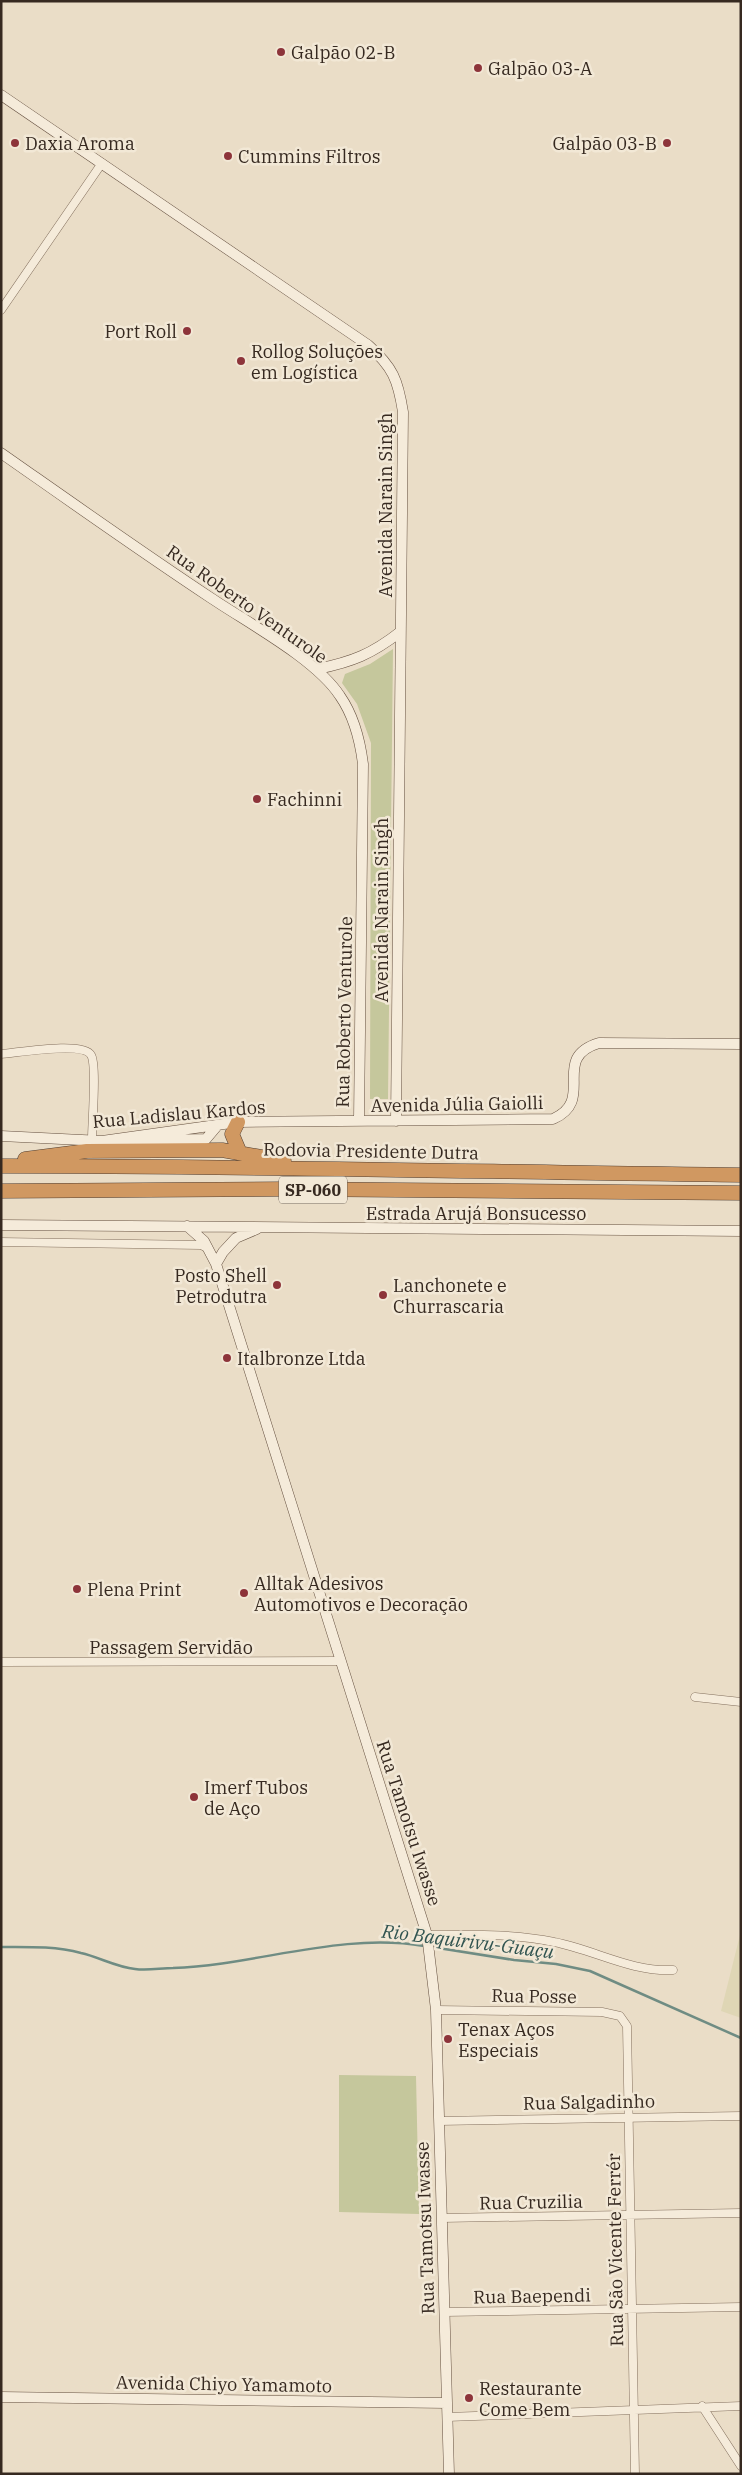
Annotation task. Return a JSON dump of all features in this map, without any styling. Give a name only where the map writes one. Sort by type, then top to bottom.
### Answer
[{"type":"highway","points":[[238,1122],[232,1134],[240,1153]]},
{"type":"highway","points":[[64,1153],[97,1140]]},
{"type":"highway","points":[[1,1164],[87,1151],[222,1150],[282,1161],[307,1162],[327,1168]]},
{"type":"highway","name":"Rodovia Presidente Dutra","points":[[1,1164],[741,1175]]},
{"type":"highway","name":"SP-060","points":[[1,1192],[286,1189],[741,1192]]},
{"type":"street","name":"Avenida Narain Singh","points":[[1,94],[368,345],[384,359],[399,385],[403,412],[396,1121]]},
{"type":"street","points":[[1,310],[102,164]]},
{"type":"street","name":"Rua Roberto Venturole","points":[[1,453],[144,553],[317,669],[340,695],[352,718],[360,744],[363,764],[359,1121]]},
{"type":"street","points":[[317,669],[362,658],[380,648],[400,632]]},
{"type":"street","name":"Avenida Júlia Gaiolli","points":[[359,1121],[553,1119],[561,1116],[571,1104],[575,1059],[580,1051],[588,1046],[599,1043],[741,1044]]},
{"type":"street","points":[[1,1054],[73,1048],[87,1050],[91,1054],[94,1066],[97,1140]]},
{"type":"street","name":"Rua Ladislau Kardos","points":[[1,1136],[137,1142],[206,1139],[217,1126],[238,1122],[359,1121]]},
{"type":"street","name":"Estrada Arujá Bonsucesso","points":[[1,1225],[741,1231]]},
{"type":"street","name":"Rua Tamotsu Iwasse","points":[[187,1226],[204,1241],[216,1264],[428,1936],[436,2010],[449,2474]]},
{"type":"street","points":[[216,1264],[223,1252],[236,1238],[253,1232],[258,1228]]},
{"type":"street","points":[[1,1242],[200,1245],[208,1248]]},
{"type":"street","name":"Passagem Servidão","points":[[1,1662],[341,1661]]},
{"type":"street","points":[[695,1697],[741,1702]]},
{"type":"street","points":[[428,1936],[534,1938],[555,1942],[647,1970],[673,1970]]},
{"type":"street","name":"Rua Posse","points":[[436,2010],[602,2012],[620,2016],[627,2026]]},
{"type":"street","name":"Rua São Vicente Ferrér","points":[[627,2026],[632,2409],[635,2474]]},
{"type":"street","name":"Rua Salgadinho","points":[[439,2121],[628,2116],[741,2116]]},
{"type":"street","name":"Rua Cruzilia","points":[[442,2218],[741,2213]]},
{"type":"street","name":"Rua Baependi","points":[[444,2312],[741,2307]]},
{"type":"street","name":"Avenida Chiyo Yamamoto","points":[[1,2397],[447,2402]]},
{"type":"street","points":[[702,2406],[741,2466]]},
{"type":"street","points":[[447,2416],[741,2406]]},
{"type":"shaded area","points":[[741,1931],[741,2018],[721,2011]]},
{"type":"green space","points":[[393,649],[388,1099],[370,1099],[371,743],[357,704],[342,683],[345,674],[370,664]]},
{"type":"green space","points":[[339,2075],[416,2076],[419,2214],[339,2212]]},
{"type":"waterway","name":"Rio Baquirivu-Guaçu","points":[[1,1947],[61,1949],[88,1955],[121,1966],[144,1970],[204,1966],[330,1946],[361,1943],[393,1943],[424,1946]]},
{"type":"waterway","name":"Rio Baquirivu-Guaçu","points":[[432,1947],[514,1960],[556,1964],[590,1971],[741,2038]]},
{"type":"place","name":"Galpão 02-B","points":[[281,52]]},
{"type":"place","name":"Galpão 03-A","points":[[478,68]]},
{"type":"place","name":"Daxia Aroma","points":[[15,143]]},
{"type":"place","name":"Galpão 03-B","points":[[667,143]]},
{"type":"place","name":"Cummins Filtros","points":[[228,156]]},
{"type":"place","name":"Port Roll","points":[[187,331]]},
{"type":"place","name":"Rollog Soluções em Logística","points":[[241,361]]},
{"type":"place","name":"Fachinni","points":[[257,799]]},
{"type":"place","name":"Posto Shell Petrodutra","points":[[277,1285]]},
{"type":"place","name":"Lanchonete e Churrascaria","points":[[383,1295]]},
{"type":"place","name":"Italbronze Ltda","points":[[227,1358]]},
{"type":"place","name":"Plena Print","points":[[77,1589]]},
{"type":"place","name":"Alltak Adesivos Automotivos e Decoração","points":[[244,1593]]},
{"type":"place","name":"Imerf Tubos de Aço","points":[[194,1797]]},
{"type":"place","name":"Tenax Aços Especiais","points":[[448,2039]]},
{"type":"place","name":"Restaurante Come Bem","points":[[469,2398]]}]
